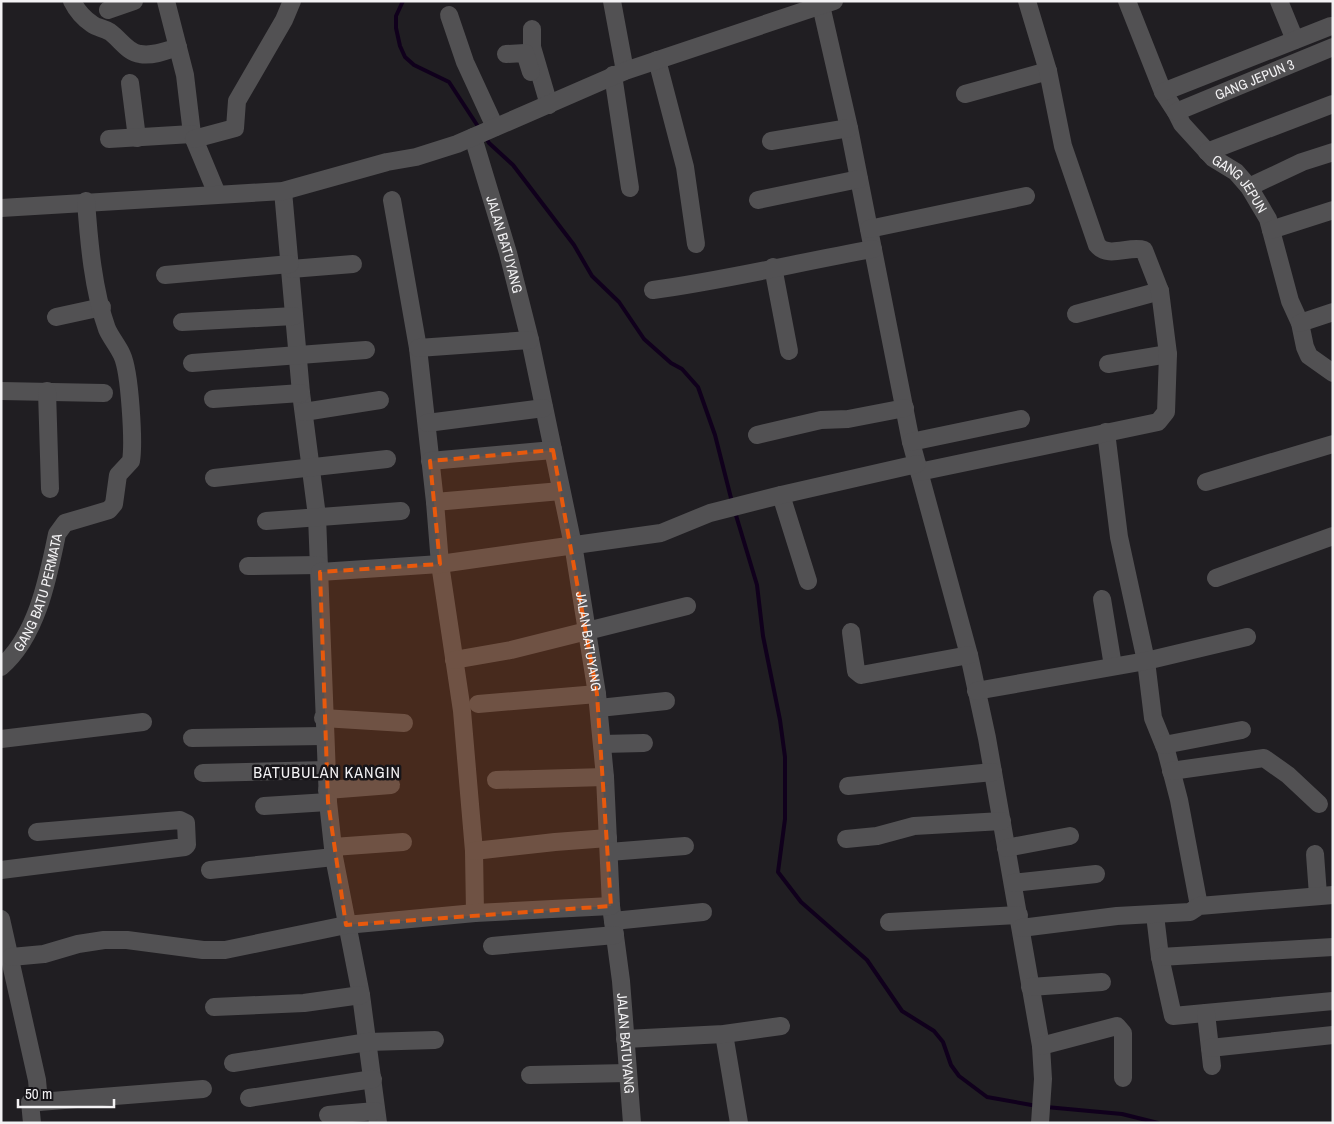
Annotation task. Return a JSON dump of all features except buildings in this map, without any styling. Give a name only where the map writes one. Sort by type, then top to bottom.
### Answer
[{"type":"street","points":[[72,1],[78,12],[94,26],[107,30],[123,42],[131,52],[141,54],[161,52],[178,47]]},
{"type":"street","points":[[108,10],[134,1]]},
{"type":"street","points":[[166,1],[185,74],[193,136],[217,194]]},
{"type":"street","points":[[109,139],[193,136],[235,128],[237,101],[284,20],[292,1]]},
{"type":"street","points":[[612,1],[630,188]]},
{"type":"street","points":[[248,566],[319,569],[440,564],[661,533],[697,518],[781,495],[1158,422],[1164,417],[1168,354],[1160,291],[1144,250],[1108,251],[1098,245],[1063,146],[1048,71],[1028,1]]},
{"type":"street","points":[[1279,1],[1295,40]]},
{"type":"street","name":"GANG JEPUN","points":[[1129,2],[1163,92],[1186,131],[1213,158],[1236,172],[1263,208],[1271,230],[1290,301],[1300,323],[1309,356],[1328,365]]},
{"type":"street","points":[[1,208],[86,201],[283,191],[387,162],[416,157],[479,134],[619,73],[825,3],[911,442],[969,656],[993,772],[1041,1046],[1043,1079],[1040,1123]]},
{"type":"street","name":"JALAN BATUYANG","points":[[450,15],[465,62],[479,134],[482,168],[508,253],[530,340],[573,545],[598,701],[605,778],[613,920],[632,1123]]},
{"type":"street","points":[[1163,92],[1331,26]]},
{"type":"street","points":[[532,29],[532,46],[545,106]]},
{"type":"street","name":"GANG JEPUN 3","points":[[1176,112],[1333,47]]},
{"type":"street","points":[[506,54],[525,53],[545,106]]},
{"type":"street","points":[[657,60],[685,167],[696,244]]},
{"type":"street","points":[[965,94],[1048,71]]},
{"type":"street","points":[[130,83],[137,138]]},
{"type":"street","points":[[1207,152],[1333,104]]},
{"type":"street","points":[[771,141],[849,128]]},
{"type":"street","points":[[1248,187],[1302,162],[1333,152]]},
{"type":"street","points":[[758,200],[859,179]]},
{"type":"street","points":[[283,191],[301,393],[317,516],[323,718],[333,852],[361,995],[377,1117],[328,1115]]},
{"type":"street","points":[[868,230],[1026,196]]},
{"type":"street","points":[[392,200],[418,348],[440,564],[469,781],[474,851],[475,913]]},
{"type":"street","name":"GANG BATU PERMATA","points":[[1,667],[19,649],[44,593],[57,534],[65,523],[109,510],[114,504],[118,475],[131,461],[130,406],[125,365],[123,356],[107,329],[90,252],[86,201]]},
{"type":"street","points":[[1271,230],[1333,210]]},
{"type":"street","points":[[653,290],[709,282],[773,267],[873,249]]},
{"type":"street","points":[[165,275],[353,264]]},
{"type":"street","points":[[773,267],[789,351]]},
{"type":"street","points":[[1076,314],[1160,291]]},
{"type":"street","points":[[56,317],[102,307]]},
{"type":"street","points":[[1300,323],[1333,312]]},
{"type":"street","points":[[182,322],[294,316]]},
{"type":"street","points":[[418,348],[530,340]]},
{"type":"street","points":[[192,362],[366,350]]},
{"type":"street","points":[[1108,364],[1168,354]]},
{"type":"street","points":[[1,391],[104,393]]},
{"type":"street","points":[[47,391],[50,489]]},
{"type":"street","points":[[213,399],[301,393]]},
{"type":"street","points":[[304,412],[380,400]]},
{"type":"street","points":[[427,423],[544,408]]},
{"type":"street","points":[[757,435],[821,420],[848,419],[905,408]]},
{"type":"street","points":[[911,442],[1021,420]]},
{"type":"street","points":[[1106,432],[1119,537],[1146,661],[1153,718],[1164,745],[1180,800],[1199,906]]},
{"type":"street","points":[[1206,482],[1333,444]]},
{"type":"street","points":[[430,461],[553,450]]},
{"type":"street","points":[[214,478],[387,459]]},
{"type":"street","points":[[435,502],[561,491]]},
{"type":"street","points":[[781,495],[808,581]]},
{"type":"street","points":[[266,521],[401,511]]},
{"type":"street","points":[[1216,578],[1333,536]]},
{"type":"street","points":[[1102,599],[1113,666]]},
{"type":"street","points":[[454,660],[587,632],[687,606]]},
{"type":"street","points":[[851,632],[856,671],[861,675],[969,656]]},
{"type":"street","points":[[976,691],[1146,661],[1247,637]]},
{"type":"street","points":[[478,704],[666,701]]},
{"type":"street","points":[[323,718],[404,722]]},
{"type":"street","points":[[1,739],[143,722]]},
{"type":"street","points":[[1164,745],[1242,730]]},
{"type":"street","points":[[192,738],[324,736]]},
{"type":"street","points":[[602,744],[644,743]]},
{"type":"street","points":[[1171,771],[1264,758],[1288,775],[1320,804]]},
{"type":"street","points":[[203,774],[326,770]]},
{"type":"street","points":[[848,786],[993,772]]},
{"type":"street","points":[[496,780],[605,778]]},
{"type":"street","points":[[264,806],[391,785]]},
{"type":"street","points":[[1,870],[186,847],[187,844],[186,823],[180,820],[37,832]]},
{"type":"street","points":[[846,839],[877,836],[914,826],[1002,821]]},
{"type":"street","points":[[1006,848],[1070,836]]},
{"type":"street","points":[[210,870],[403,842]]},
{"type":"street","points":[[474,851],[555,842],[684,846]]},
{"type":"street","points":[[889,922],[1020,922],[1155,915],[1190,912],[1199,906],[1325,895],[1315,854]]},
{"type":"street","points":[[1013,883],[1096,874]]},
{"type":"street","points":[[492,946],[613,920],[702,912]]},
{"type":"street","points":[[11,957],[44,954],[78,944],[104,940],[127,940],[203,950],[225,950],[346,925],[475,913],[613,920]]},
{"type":"street","points":[[1155,915],[1160,957],[1173,1016],[1333,1001]]},
{"type":"street","points":[[1,919],[37,1080],[39,1102]]},
{"type":"street","points":[[1160,957],[1333,947]]},
{"type":"street","points":[[1030,987],[1102,982]]},
{"type":"street","points":[[214,1007],[304,1003],[361,995]]},
{"type":"street","points":[[1206,1013],[1212,1066]]},
{"type":"street","points":[[625,1039],[724,1034],[781,1026]]},
{"type":"street","points":[[1041,1046],[1117,1026],[1123,1034],[1124,1078]]},
{"type":"street","points":[[724,1034],[739,1123]]},
{"type":"street","points":[[1210,1048],[1333,1035]]},
{"type":"street","points":[[232,1063],[368,1042],[435,1040]]},
{"type":"street","points":[[530,1076],[628,1073]]},
{"type":"street","points":[[249,1098],[373,1079]]},
{"type":"street","points":[[32,1123],[30,1104],[39,1102],[203,1089]]},
{"type":"highlighted area","points":[[553,450],[597,694],[611,906],[346,925],[328,802],[320,572],[440,564],[430,461]]},
{"type":"waterway","points":[[403,1],[396,16],[396,28],[400,46],[405,57],[414,65],[449,82],[479,128]]},
{"type":"waterway","points":[[485,136],[489,143],[513,165],[574,245],[592,276],[619,302],[644,339],[671,363],[682,369],[698,387],[715,435],[732,502]]},
{"type":"waterway","points":[[735,512],[757,585],[763,636],[780,720],[785,757],[785,819],[778,872],[801,902],[867,960],[902,1011],[934,1031],[943,1042],[951,1065],[959,1076],[987,1097],[1037,1106]]},
{"type":"waterway","points":[[1046,1107],[1122,1114],[1158,1123]]},
{"type":"district","name":"BATUBULAN KANGIN","points":[[327,772]]}]
